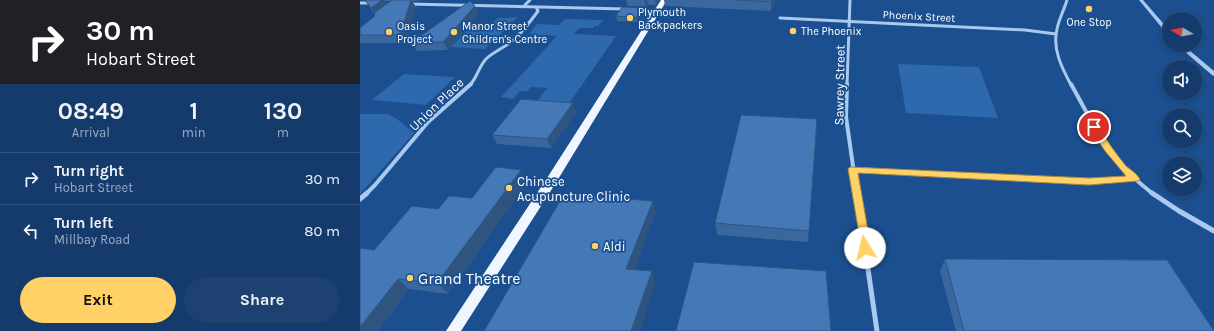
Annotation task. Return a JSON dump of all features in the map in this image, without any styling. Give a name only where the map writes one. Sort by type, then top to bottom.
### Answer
[{"type":"main road","points":[[453,331],[553,178],[664,0]]},
{"type":"street","points":[[419,4],[425,0]]},
{"type":"street","points":[[523,6],[530,0]]},
{"type":"street","name":"Sawrey Street","points":[[850,0],[846,117],[877,331]]},
{"type":"street","points":[[1066,0],[1056,34],[1057,50],[1063,69],[1094,127],[1112,154],[1124,169],[1135,179],[1168,204],[1214,231]]},
{"type":"street","points":[[1135,0],[1149,8]]},
{"type":"street","points":[[1141,0],[1162,24]]},
{"type":"street","points":[[360,3],[379,3]]},
{"type":"street","points":[[405,4],[628,9]]},
{"type":"street","name":"Union Place","points":[[360,199],[375,185],[428,122],[470,86],[477,78],[480,67],[487,58],[505,48],[528,25],[538,11],[536,7]]},
{"type":"street","name":"Phoenix Street","points":[[780,18],[1025,30],[1056,34]]},
{"type":"street","points":[[1188,52],[1214,74]]},
{"type":"street","points":[[853,169],[1089,181],[1135,179]]},
{"type":"shaded area","points":[[518,17],[485,49],[451,47],[473,24],[492,24],[497,18]]},
{"type":"shaded area","points":[[565,19],[603,20],[598,26],[593,28],[579,28],[574,34],[616,36],[564,111],[532,108],[547,88],[531,87],[527,91],[520,91],[513,99],[501,97],[557,36],[529,34],[537,24],[559,25]]},
{"type":"shaded area","points":[[898,64],[979,67],[998,118],[906,113]]},
{"type":"shaded area","points":[[404,74],[455,77],[426,105],[372,100]]},
{"type":"shaded area","points":[[360,114],[388,114],[397,119],[414,133],[360,194]]},
{"type":"building","points":[[365,0],[382,0],[371,8]]},
{"type":"building","points":[[392,0],[411,0],[400,35],[360,35],[360,28],[375,16],[374,13]]},
{"type":"building","points":[[737,0],[772,0],[771,2]]},
{"type":"building","points":[[470,1],[475,6],[443,42],[412,42]]},
{"type":"building","points":[[622,7],[643,8],[636,18],[616,16]]},
{"type":"building","points":[[521,99],[573,103],[547,139],[492,135]]},
{"type":"building","points":[[741,115],[817,119],[809,231],[715,223]]},
{"type":"building","points":[[496,167],[521,170],[437,283],[398,279],[360,327],[360,248],[374,250],[412,206],[438,209],[449,196],[472,198]]},
{"type":"building","name":"Aldi","points":[[564,194],[653,201],[626,269],[652,271],[631,331],[484,331]]},
{"type":"building","points":[[945,259],[1167,260],[1214,331],[964,331]]},
{"type":"building","points":[[694,262],[826,271],[831,331],[676,331]]},
{"type":"place","name":"One Stop","points":[[1089,9]]},
{"type":"place","name":"Plymouth Backpackers","points":[[630,18]]},
{"type":"place","name":"The Phoenix","points":[[793,31]]},
{"type":"place","name":"Oasis Project","points":[[389,32]]},
{"type":"place","name":"Manor Street Children's Centre","points":[[454,32]]},
{"type":"place","name":"Chinese Acupuncture Clinic","points":[[509,188]]},
{"type":"place","name":"Aldi","points":[[595,246]]},
{"type":"place","name":"Grand Theatre","points":[[410,278]]},
{"type":"route","points":[[865,248],[853,169],[1089,181],[1120,181],[1135,179],[1124,169],[1108,149],[1094,127]]}]
